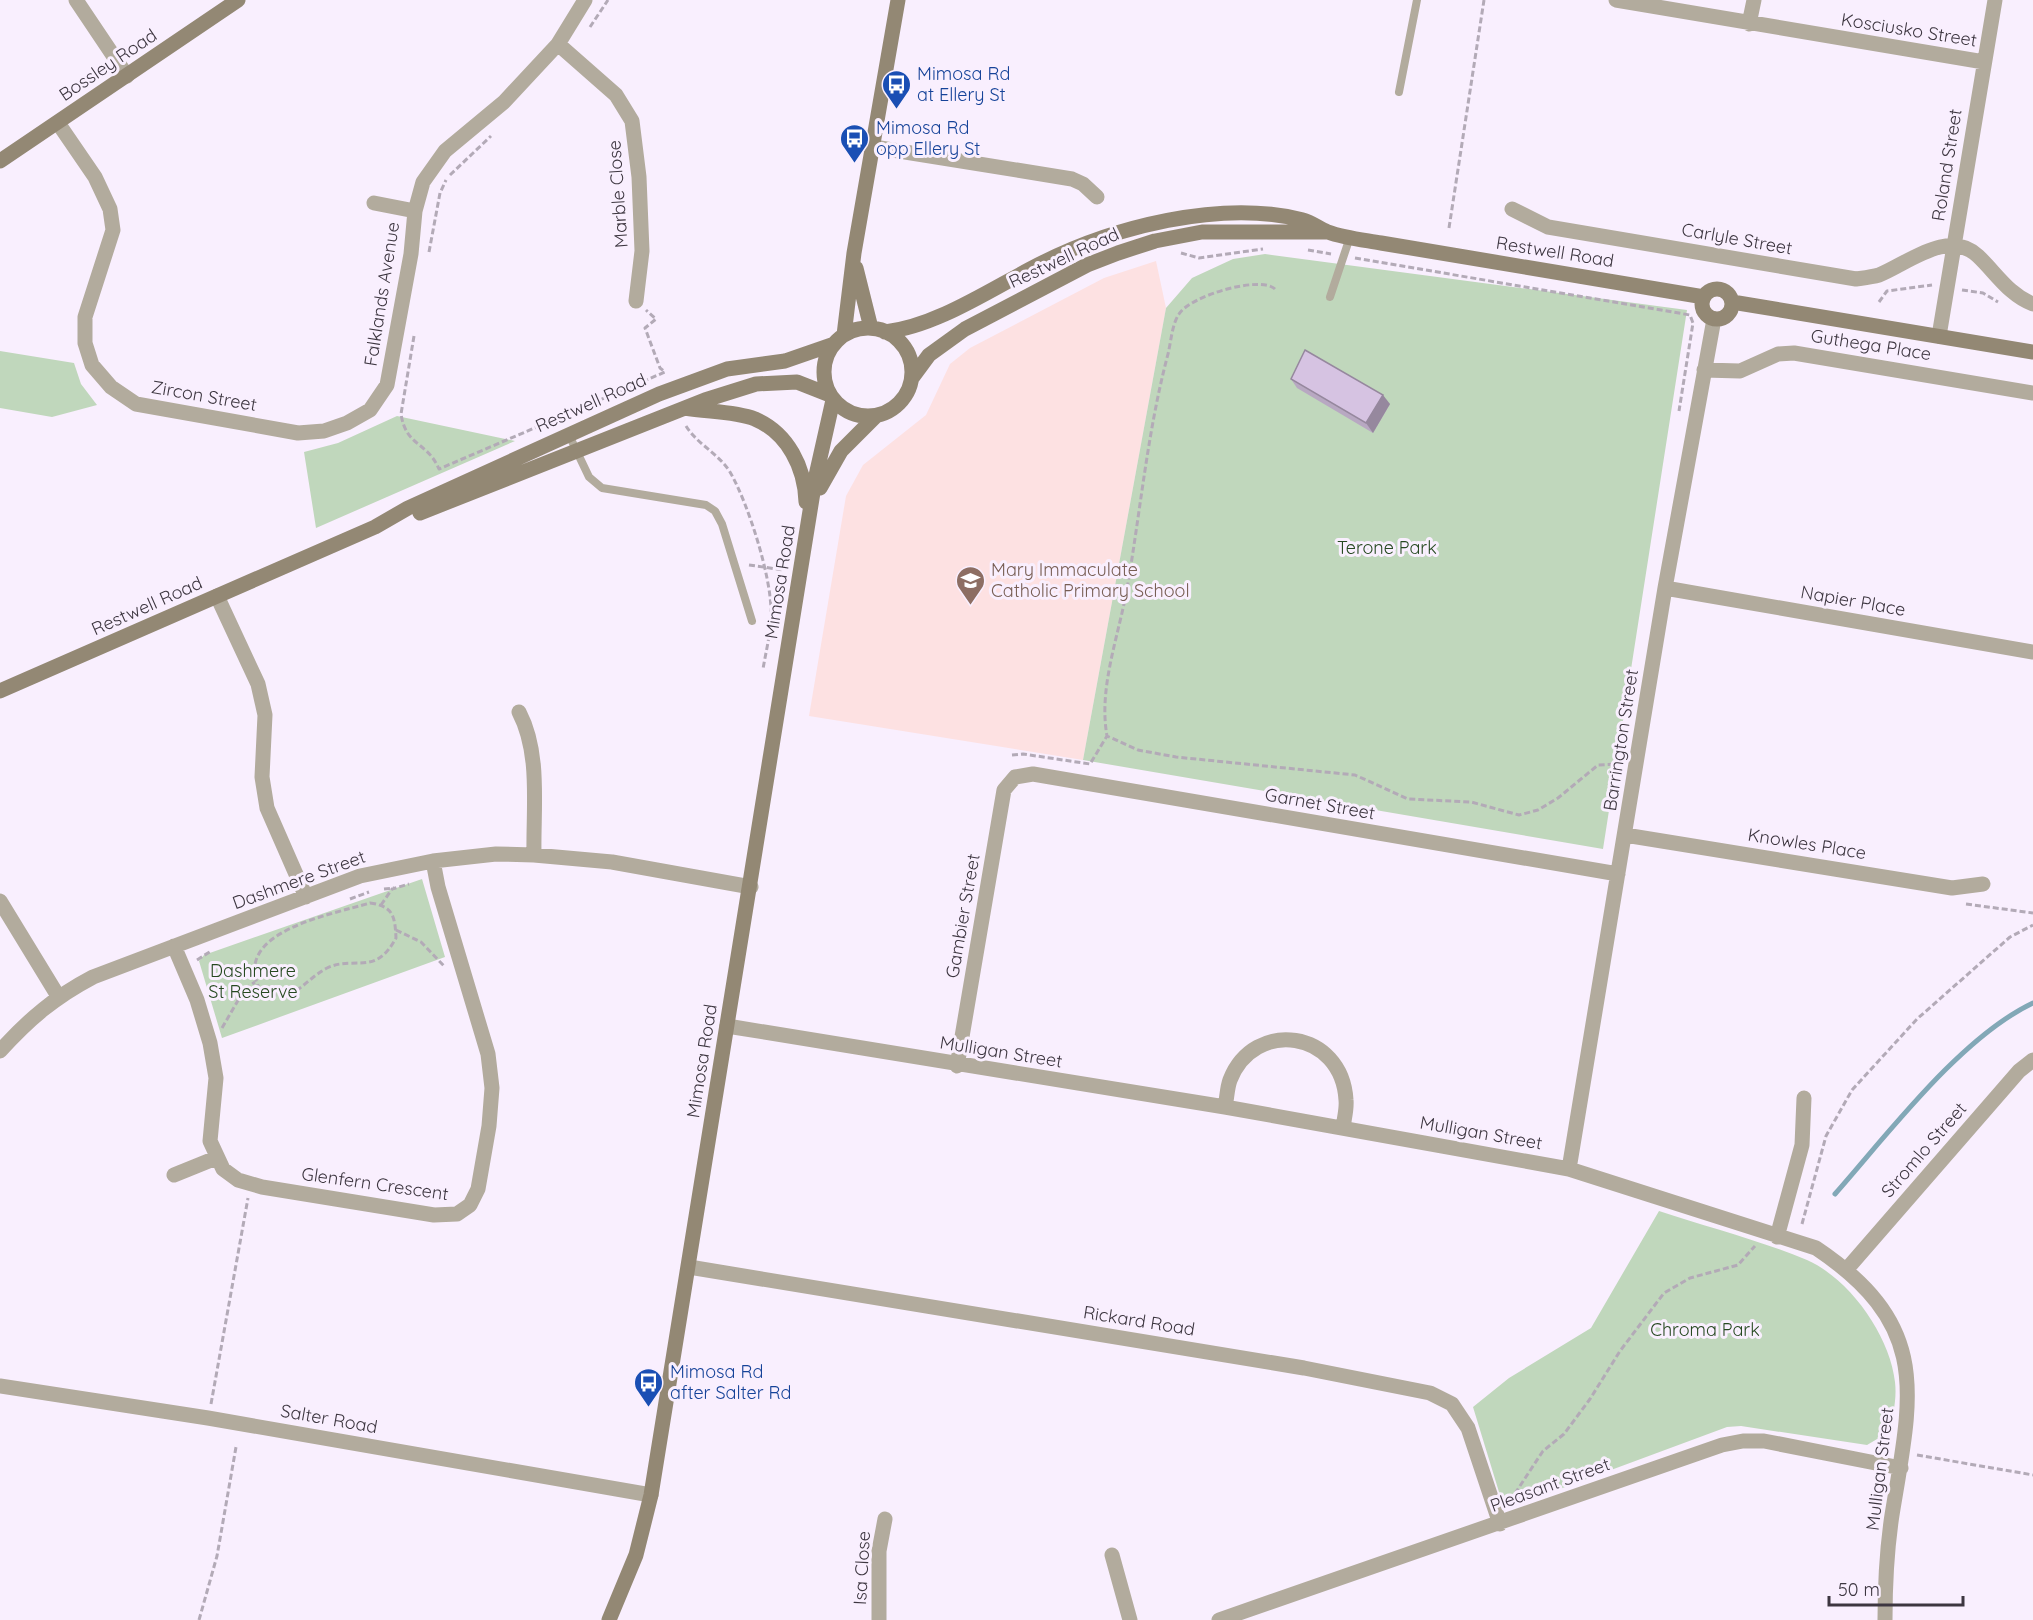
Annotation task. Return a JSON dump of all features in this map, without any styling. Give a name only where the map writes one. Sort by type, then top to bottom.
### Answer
[{"type":"main road","name":"Bossley Road","points":[[0,161],[238,0]]},
{"type":"main road","points":[[839,340],[898,0]]},
{"type":"main road","name":"Restwell Road","points":[[878,330],[918,326],[1082,244],[1151,225],[1199,216],[1273,215],[1305,220],[1328,232]]},
{"type":"main road","name":"Restwell Road","points":[[912,378],[929,355],[965,329],[1077,270],[1155,241],[1202,232],[1328,232],[1704,297]]},
{"type":"main road","points":[[854,254],[864,307],[878,330]]},
{"type":"main road","points":[[1720,289],[1728,293],[1732,302],[1731,310],[1726,316],[1714,319],[1704,312],[1702,304],[1704,297],[1711,290],[1720,289]]},
{"type":"main road","points":[[1732,302],[2033,352]]},
{"type":"main road","points":[[856,330],[878,330],[898,340],[907,351],[912,378],[908,391],[900,402],[889,411],[876,416],[849,412],[831,397],[824,369],[827,356],[839,340],[856,330]]},
{"type":"main road","name":"Restwell Road","points":[[0,691],[375,527],[408,508],[659,394],[727,369],[785,361],[839,340]]},
{"type":"main road","name":"Restwell Road","points":[[375,527],[411,516],[574,451],[684,415],[756,384],[797,382],[831,397]]},
{"type":"main road","name":"Mimosa Road","points":[[609,1620],[636,1555],[651,1495],[813,504],[815,480],[831,397]]},
{"type":"main road","points":[[684,415],[754,419],[777,433],[795,455],[806,488],[807,538]]},
{"type":"main road","name":"Mimosa Road","points":[[813,504],[841,451],[876,416]]},
{"type":"street","points":[[76,0],[127,75]]},
{"type":"street","name":"Falklands Avenue","points":[[298,433],[324,432],[347,423],[370,410],[387,385],[411,254],[415,211],[423,182],[446,151],[504,102],[558,44],[585,0]]},
{"type":"street","name":"Kosciusko Street","points":[[1616,0],[1983,62]]},
{"type":"street","points":[[1749,24],[1754,0]]},
{"type":"street","name":"Roland Street","points":[[1939,336],[1995,0]]},
{"type":"street","name":"Marble Close","points":[[558,44],[616,95],[632,121],[639,177],[642,251],[636,301]]},
{"type":"street","name":"Zircon Street","points":[[58,123],[94,177],[110,209],[113,231],[85,317],[86,343],[92,365],[111,387],[136,404],[298,433]]},
{"type":"street","points":[[874,147],[1072,179],[1083,184],[1096,196]]},
{"type":"street","name":"Falklands Avenue","points":[[374,203],[415,211]]},
{"type":"street","name":"Carlyle Street","points":[[1512,209],[1548,227],[1856,279],[1878,275],[1926,251],[1953,247]]},
{"type":"street","points":[[1953,247],[1972,251],[2014,294],[2033,304]]},
{"type":"street","name":"Barrington Street","points":[[1569,1169],[1665,588],[1714,319]]},
{"type":"street","name":"Guthega Place","points":[[1704,370],[1740,371],[1778,354],[1794,353],[2033,393]]},
{"type":"street","name":"Napier Place","points":[[1665,588],[2033,652]]},
{"type":"street","points":[[217,596],[258,684],[265,715],[262,777],[267,808],[306,897]]},
{"type":"street","points":[[519,712],[529,731],[533,751],[534,855]]},
{"type":"street","name":"Garnet Street","points":[[1015,777],[1032,774],[1618,874]]},
{"type":"street","name":"Gambier Street","points":[[957,1065],[1004,790],[1015,777]]},
{"type":"street","name":"Knowles Place","points":[[1625,835],[1952,888],[1983,884]]},
{"type":"street","name":"Dashmere Street","points":[[0,1051],[23,1025],[58,996],[93,977],[360,876],[433,861],[496,854],[534,855],[612,862],[751,887]]},
{"type":"street","name":"Glenfern Crescent","points":[[216,1158],[223,1169],[238,1180],[250,1184],[434,1215],[457,1214],[470,1205],[478,1190],[489,1126],[492,1088],[488,1054],[433,861]]},
{"type":"street","points":[[0,901],[58,996]]},
{"type":"street","points":[[174,946],[198,1000],[211,1046],[216,1078],[210,1141],[216,1158],[174,1175]]},
{"type":"street","name":"Mulligan Street","points":[[727,1026],[1225,1107],[1569,1169],[1816,1248],[1847,1269],[1868,1290],[1888,1319],[1901,1346],[1908,1386],[1908,1420],[1892,1516],[1885,1620]]},
{"type":"street","points":[[1225,1107],[1231,1078],[1249,1053],[1271,1041],[1297,1040],[1318,1047],[1333,1063],[1346,1100],[1343,1128]]},
{"type":"street","name":"Stromlo Street","points":[[1847,1269],[2019,1071],[2033,1059]]},
{"type":"street","points":[[1777,1237],[1802,1145],[1804,1098]]},
{"type":"street","name":"Rickard Road","points":[[688,1267],[1304,1368],[1430,1393],[1452,1404],[1468,1428],[1499,1520]]},
{"type":"street","name":"Salter Road","points":[[0,1386],[208,1418],[651,1495]]},
{"type":"street","name":"Pleasant Street","points":[[1219,1620],[1499,1520],[1722,1445],[1743,1441],[1764,1441],[1902,1461]]},
{"type":"street","name":"Isa Close","points":[[879,1620],[879,1551],[885,1519]]},
{"type":"street","points":[[1112,1555],[1130,1620]]},
{"type":"lane","points":[[1399,92],[1417,0]]},
{"type":"lane","points":[[1330,297],[1350,237]]},
{"type":"lane","name":"Mimosa Road","points":[[569,435],[574,451],[589,477],[602,488],[706,505],[715,511],[722,524],[752,621]]},
{"type":"path","points":[[589,28],[608,0]]},
{"type":"path","points":[[1449,228],[1484,0]]},
{"type":"path","points":[[428,258],[440,193],[447,177],[493,134]]},
{"type":"path","points":[[1178,253],[1199,258],[1264,249]]},
{"type":"path","points":[[1299,249],[1674,312]]},
{"type":"path","points":[[1012,755],[1023,753],[1090,764],[1107,736],[1105,723],[1107,689],[1128,584],[1155,402],[1179,314],[1193,303],[1236,287],[1254,285],[1275,289]]},
{"type":"path","points":[[415,333],[401,414],[403,426],[410,440],[433,455],[439,469],[665,372],[660,368],[645,328],[657,319],[636,301]]},
{"type":"path","points":[[684,415],[691,434],[713,452],[730,472],[748,512],[764,567],[771,612],[763,669]]},
{"type":"path","points":[[735,564],[784,570]]},
{"type":"path","points":[[1107,736],[1138,750],[1176,757],[1355,775],[1408,799],[1471,802],[1519,815],[1538,810],[1558,798],[1598,765],[1619,764]]},
{"type":"path","points":[[381,905],[392,889],[436,877]]},
{"type":"path","points":[[1952,888],[1957,903],[2033,913]]},
{"type":"path","points":[[370,903],[381,905],[391,912],[396,938],[390,949],[378,958],[364,964],[326,969],[306,986],[286,996],[261,992],[255,982],[254,959],[264,946],[282,932],[308,921],[370,903]]},
{"type":"path","points":[[1802,1224],[1826,1136],[1851,1090],[1917,1019],[2010,937],[2033,925]]},
{"type":"path","points":[[396,930],[421,942],[445,966],[461,963]]},
{"type":"path","points":[[211,1046],[244,990],[255,982]]},
{"type":"path","points":[[208,1418],[250,1184]]},
{"type":"path","points":[[1499,1520],[1543,1451],[1564,1434],[1620,1351],[1664,1293],[1690,1278],[1738,1265],[1758,1241]]},
{"type":"path","points":[[199,1620],[217,1556],[236,1447]]},
{"type":"path","points":[[1902,1461],[2033,1475]]},
{"type":"shaded area","name":"Mary Immaculate Catholic Primary School","points":[[1156,261],[1166,308],[1083,760],[809,716],[846,496],[863,465],[926,415],[950,364],[970,348],[1104,278]]},
{"type":"green space","name":"Terone Park","points":[[1265,254],[1687,310],[1603,849],[1083,760],[1166,308],[1192,278],[1233,259]]},
{"type":"green space","points":[[0,351],[74,363],[81,384],[97,405],[52,417],[0,408]]},
{"type":"green space","points":[[397,416],[515,441],[316,528],[304,452],[338,443]]},
{"type":"green space","name":"Dashmere St Reserve","points":[[422,879],[445,957],[222,1038],[199,961],[204,955]]},
{"type":"green space","name":"Chroma Park","points":[[1659,1211],[1790,1253],[1823,1269],[1838,1281],[1865,1311],[1876,1328],[1892,1364],[1895,1395],[1889,1432],[1867,1445],[1741,1426],[1727,1427],[1519,1504],[1505,1502],[1499,1492],[1473,1407],[1509,1378],[1591,1328]]},
{"type":"building","points":[[1305,350],[1383,395],[1366,423],[1291,379]]},
{"type":"waterway","points":[[1835,1194],[1902,1116],[1953,1063],[1979,1039],[2033,1003]]},
{"type":"place","name":"Mimosa Rd at Ellery St","points":[[896,110]]},
{"type":"place","name":"Mimosa Rd opp Ellery St","points":[[855,164]]},
{"type":"place","name":"Mary Immaculate Catholic Primary School","points":[[970,606]]},
{"type":"place","name":"Mimosa Rd after Salter Rd","points":[[649,1408]]}]
